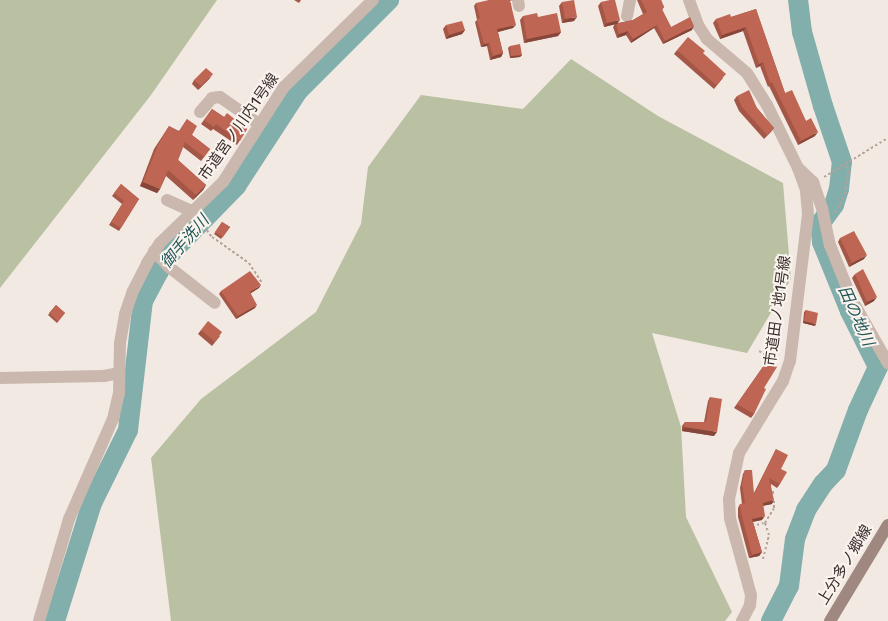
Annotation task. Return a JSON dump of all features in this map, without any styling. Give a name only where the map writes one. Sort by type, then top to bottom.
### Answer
[{"type":"main road","name":"上分多ノ郷線","points":[[830,621],[888,525]]},
{"type":"street","name":"市道宮ノ川内1号線","points":[[39,621],[69,519],[113,419],[119,394],[120,343],[125,314],[133,291],[156,255],[196,214],[223,182],[283,88],[373,0]]},
{"type":"street","points":[[627,16],[630,0]]},
{"type":"street","points":[[688,0],[698,25],[707,39],[747,73],[768,105],[798,168],[813,182],[822,208],[830,245],[852,300],[888,363]]},
{"type":"street","points":[[200,112],[212,98],[220,97],[259,124]]},
{"type":"street","name":"市道田ノ地1号線","points":[[742,621],[750,605],[750,595],[730,518],[729,499],[739,453],[783,381],[790,361],[808,214],[806,190],[798,168]]},
{"type":"street","points":[[168,200],[196,214]]},
{"type":"street","points":[[156,255],[216,303]]},
{"type":"street","points":[[0,378],[104,376],[119,373]]},
{"type":"path","points":[[836,170],[888,138]]},
{"type":"path","points":[[826,225],[836,212],[845,194],[848,173],[847,163]]},
{"type":"path","points":[[196,214],[216,241],[250,263],[262,283]]},
{"type":"path","points":[[759,351],[773,360],[783,360]]},
{"type":"path","points":[[747,527],[765,523],[774,508],[773,491]]},
{"type":"path","points":[[763,559],[769,534],[765,523]]},
{"type":"green space","points":[[0,0],[217,0],[151,95],[0,288]]},
{"type":"green space","points":[[571,59],[658,116],[783,183],[791,279],[747,353],[652,333],[681,427],[686,517],[732,612],[725,621],[171,621],[151,458],[201,399],[316,312],[361,224],[368,167],[421,95],[523,109]]},
{"type":"building","points":[[489,0],[513,0],[510,1],[516,25],[497,29],[503,53],[493,56],[489,43],[484,44],[477,19],[480,18],[476,3]]},
{"type":"building","points":[[574,0],[577,17],[565,19],[562,2]]},
{"type":"building","points":[[615,0],[620,20],[607,23],[601,2]]},
{"type":"building","points":[[641,0],[661,0],[664,7],[662,9],[671,27],[690,17],[694,26],[665,41],[657,25],[633,39],[628,31],[619,34],[616,24],[633,20],[647,12]]},
{"type":"building","points":[[756,9],[785,93],[792,90],[806,121],[811,118],[818,132],[801,141],[772,82],[770,83],[763,62],[759,64],[746,27],[722,35],[716,19],[730,14],[731,17]]},
{"type":"building","points":[[537,13],[538,17],[557,13],[561,32],[527,39],[523,16]]},
{"type":"building","points":[[462,21],[465,30],[449,35],[446,25]]},
{"type":"building","points":[[688,37],[705,51],[703,53],[726,74],[716,85],[677,50]]},
{"type":"building","points":[[520,44],[522,55],[511,56],[510,46]]},
{"type":"building","points":[[206,68],[213,74],[201,86],[194,80]]},
{"type":"building","points":[[749,90],[757,108],[774,128],[767,135],[742,107],[737,96]]},
{"type":"building","points":[[212,109],[224,117],[227,113],[247,129],[240,141],[216,124],[214,127],[204,120]]},
{"type":"building","points":[[187,119],[197,126],[192,135],[210,149],[204,157],[185,142],[178,160],[206,185],[196,195],[168,170],[160,189],[143,182],[158,145],[169,126],[179,132]]},
{"type":"building","points":[[121,184],[139,199],[121,228],[111,222],[124,201],[114,193]]},
{"type":"building","points":[[222,222],[230,227],[223,237],[215,232]]},
{"type":"building","points":[[854,231],[867,255],[852,263],[840,238]]},
{"type":"building","points":[[863,269],[877,297],[867,302],[855,274]]},
{"type":"building","points":[[250,271],[261,285],[250,292],[257,305],[238,316],[221,291]]},
{"type":"building","points":[[56,305],[65,313],[58,321],[49,313]]},
{"type":"building","points":[[806,310],[818,313],[816,324],[804,321]]},
{"type":"building","points":[[208,321],[222,332],[215,342],[201,330]]},
{"type":"building","points":[[767,361],[777,367],[764,388],[766,389],[754,414],[737,404]]},
{"type":"building","points":[[710,397],[722,399],[717,432],[684,427],[685,422],[706,422]]},
{"type":"building","points":[[776,449],[788,455],[781,469],[787,472],[780,484],[769,478],[774,500],[763,503],[765,516],[752,519],[762,552],[752,555],[740,504],[745,503],[742,484],[745,470],[752,470],[754,494]]},
{"type":"waterway","name":"御手洗川","points":[[55,621],[92,503],[128,430],[143,301],[159,271],[168,256],[236,186],[298,91],[389,0]]},
{"type":"waterway","name":"田の地川","points":[[771,621],[789,586],[795,539],[806,510],[823,484],[836,470],[858,410],[878,367],[850,311],[822,242],[820,224],[834,205],[839,189],[842,162],[823,106],[802,32],[798,0]]}]
